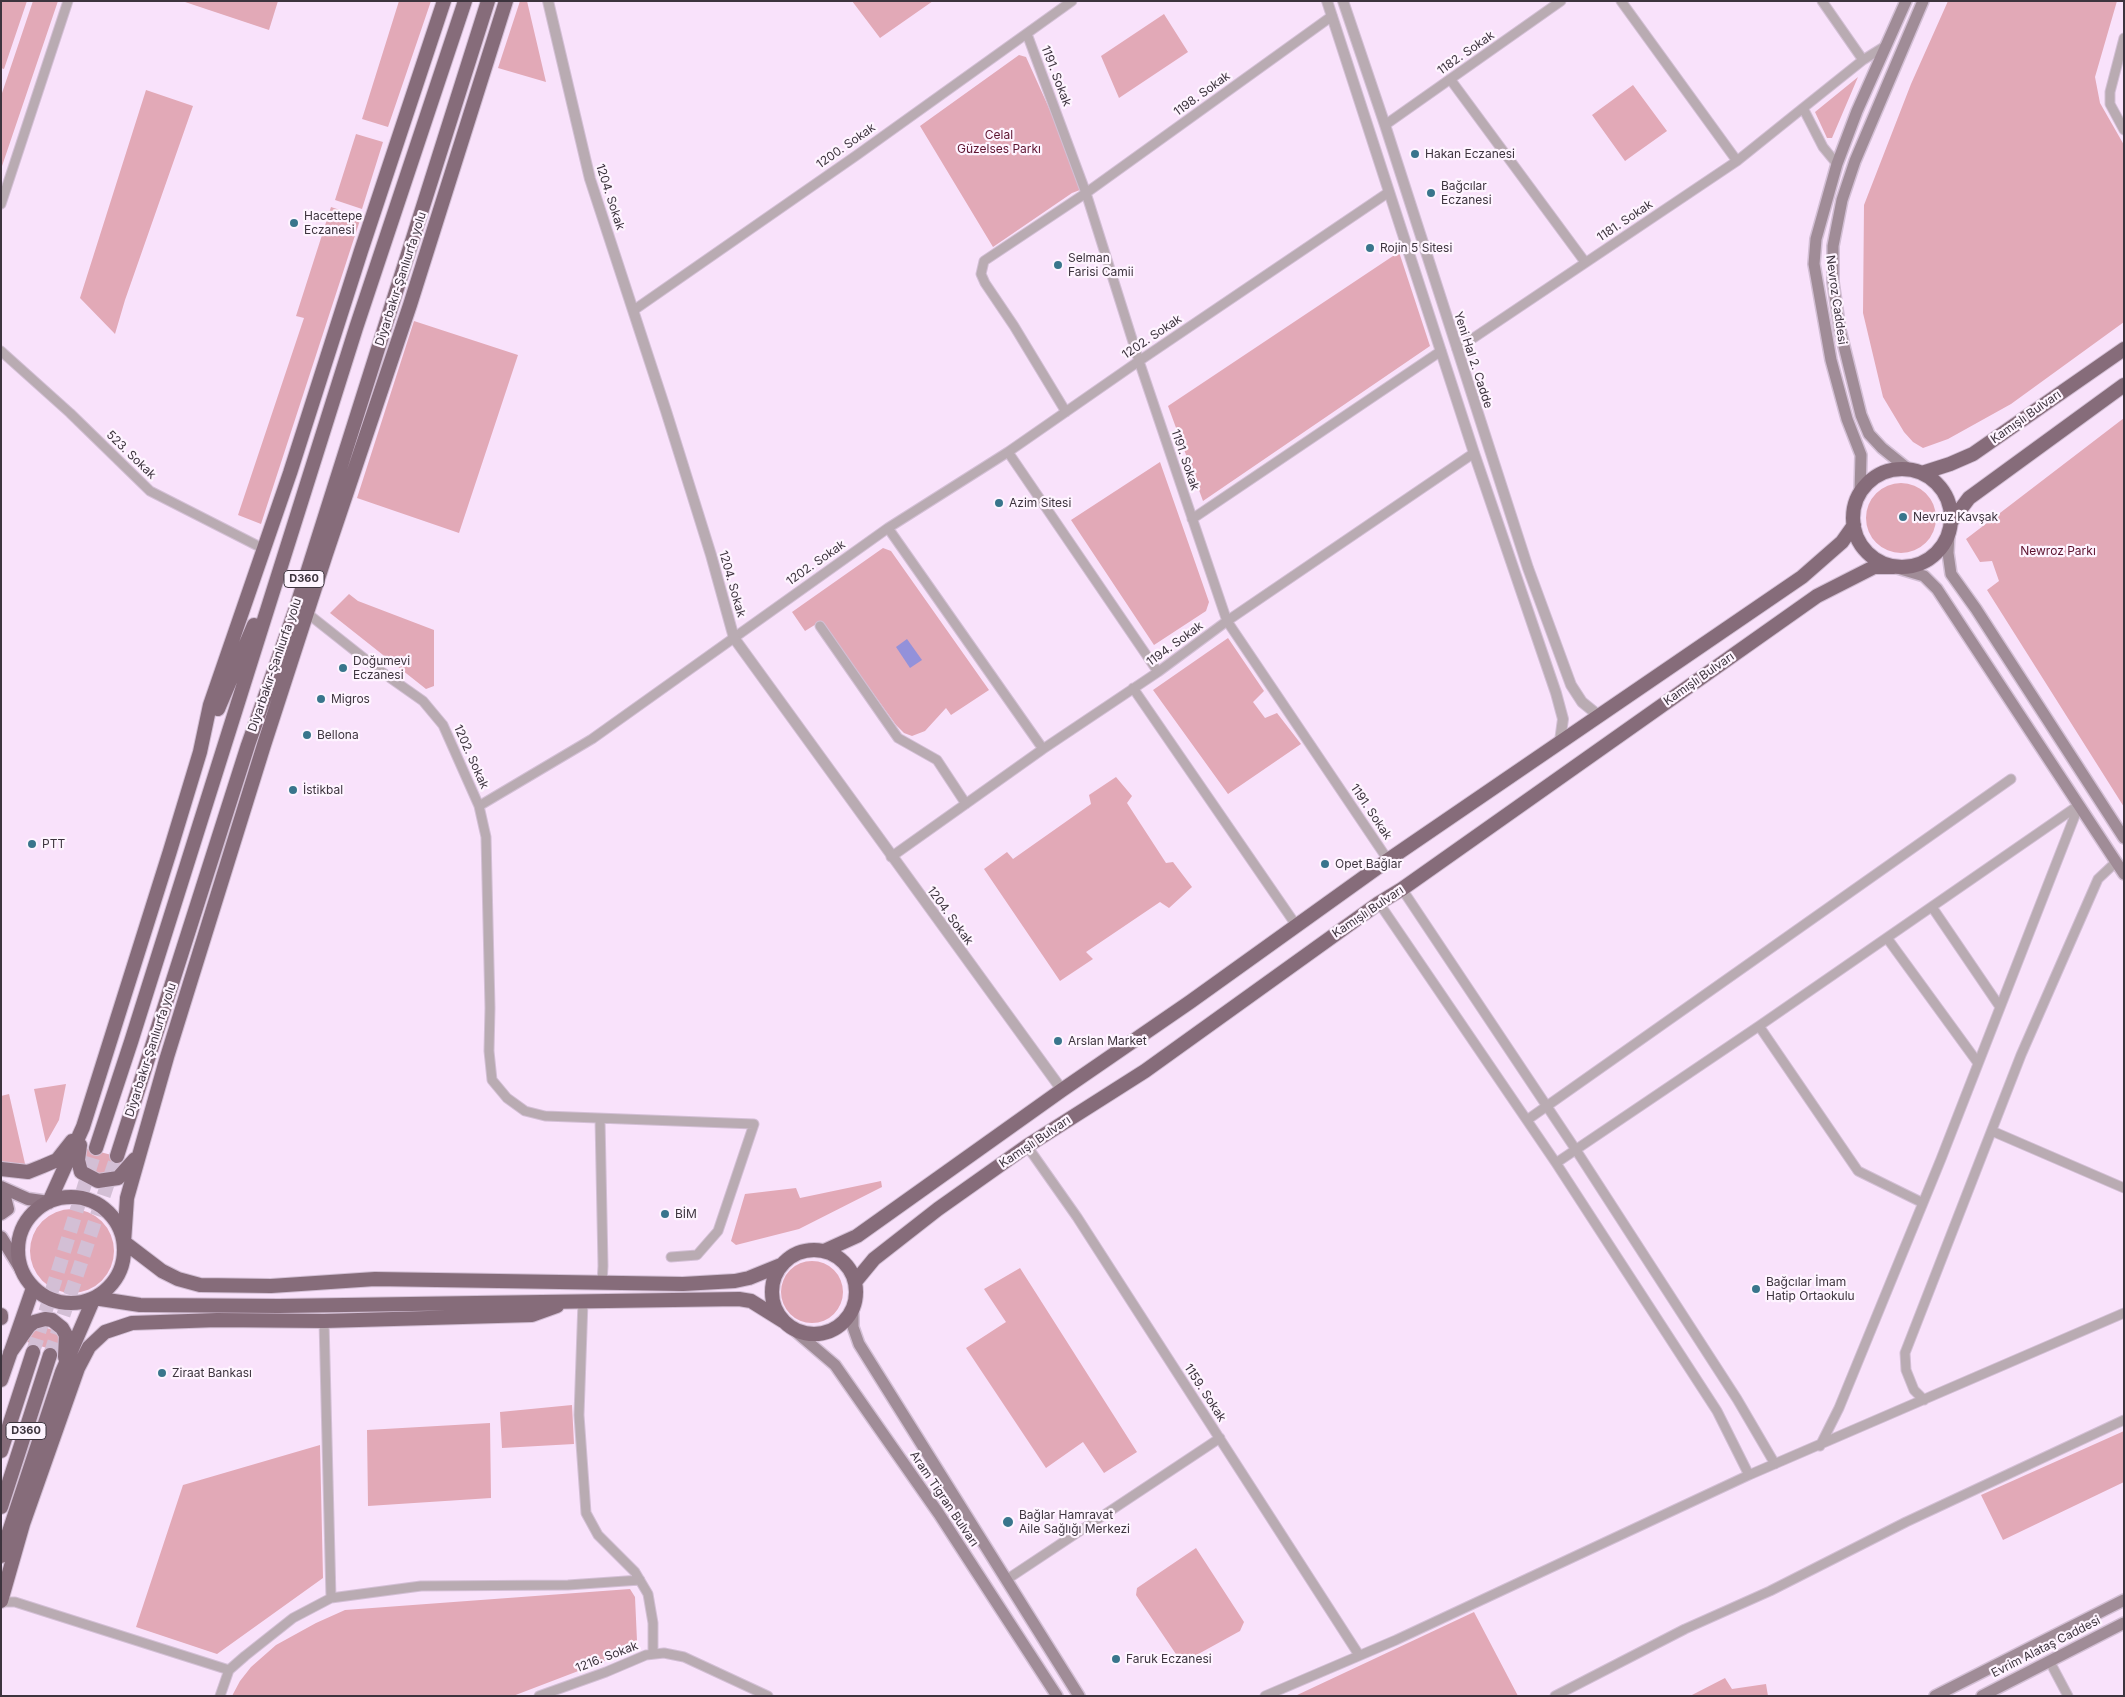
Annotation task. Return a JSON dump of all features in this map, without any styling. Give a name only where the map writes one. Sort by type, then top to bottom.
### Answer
[{"type":"highway","points":[[139,1155],[118,1178],[98,1181],[90,1178],[78,1168],[84,1127],[200,752],[210,705],[290,473],[444,1]]},
{"type":"highway","name":"Diyarbakır-Şanlıurfa yolu","points":[[96,1148],[356,328],[465,1]]},
{"type":"highway","name":"Diyarbakır-Şanlıurfa yolu","points":[[117,1156],[248,744],[301,610],[394,299],[488,1]]},
{"type":"highway","points":[[94,1298],[140,1305],[259,1306],[739,1299],[751,1301],[794,1330],[808,1334],[835,1329],[846,1320],[853,1308],[856,1295],[855,1282],[844,1262],[824,1251],[812,1250],[801,1252],[790,1257],[781,1265],[749,1278],[735,1281],[683,1284],[375,1279],[271,1286],[200,1285],[178,1279],[162,1271],[124,1242],[119,1226],[110,1213],[96,1203],[81,1198],[65,1197],[49,1202],[35,1211],[24,1225],[19,1241],[18,1258],[22,1270],[34,1288],[56,1302],[75,1303],[94,1298],[108,1288],[118,1275],[124,1259],[124,1242],[127,1198],[170,1048],[264,745],[301,610],[410,305],[506,1]]},
{"type":"highway","points":[[356,328],[388,169]]},
{"type":"highway","points":[[394,299],[441,205]]},
{"type":"highway","name":"Kamışlı Bulvarı","points":[[1915,471],[1950,464],[1973,454],[2124,349]]},
{"type":"highway","points":[[1950,527],[1947,498],[1941,487],[1915,471],[1894,470],[1881,474],[1870,482],[1860,494],[1854,509],[1854,524],[1858,540],[1867,552],[1880,562],[1894,567],[1910,567],[1925,562],[1937,552],[1950,527],[1969,498],[2124,385]]},
{"type":"highway","name":"Kamışlı Bulvarı","points":[[824,1251],[858,1236],[1388,860],[1802,577],[1842,542],[1854,524]]},
{"type":"highway","points":[[200,752],[282,561]]},
{"type":"highway","name":"Kamışlı Bulvarı","points":[[855,1282],[874,1259],[938,1209],[1027,1146],[1145,1071],[1379,903],[1402,889],[1817,596],[1874,567],[1894,567]]},
{"type":"highway","points":[[1,1169],[28,1172],[57,1160],[84,1127]]},
{"type":"highway","points":[[49,1202],[84,1127]]},
{"type":"highway","points":[[781,1265],[772,1287],[772,1300],[776,1311],[783,1321]]},
{"type":"highway","points":[[1,1380],[34,1288]]},
{"type":"highway","points":[[1,1556],[62,1372],[94,1298]]},
{"type":"highway","points":[[1,1601],[23,1524],[78,1368],[89,1347],[105,1332],[132,1323],[217,1320],[324,1321],[532,1315],[567,1302]]},
{"type":"highway","points":[[10,1353],[29,1326],[34,1322],[45,1319],[52,1320],[62,1328],[66,1335],[67,1344],[62,1372]]},
{"type":"highway","name":"D360","points":[[1,1451],[33,1352]]},
{"type":"highway","name":"D360","points":[[1,1507],[50,1355]]},
{"type":"main road","name":"Nevroz Caddesi","points":[[1860,494],[1861,456],[1847,419],[1831,360],[1814,264],[1816,239],[1819,222],[1837,164],[1857,111],[1906,1]]},
{"type":"main road","name":"Nevroz Caddesi","points":[[1915,471],[1882,448],[1869,434],[1861,415],[1840,330],[1833,282],[1833,246],[1842,200],[1855,161],[1922,1]]},
{"type":"main road","points":[[1950,527],[1951,574],[1976,609],[2124,838]]},
{"type":"main road","points":[[1894,567],[1924,576],[1937,589],[2124,874]]},
{"type":"main road","points":[[2,1188],[28,1199],[49,1202]]},
{"type":"main road","points":[[1,1214],[8,1209],[2,1188]]},
{"type":"main road","points":[[1,1237],[22,1270]]},
{"type":"main road","points":[[853,1308],[853,1326],[859,1344],[1079,1696]]},
{"type":"main road","name":"Aram Tigran Bulvarı","points":[[794,1330],[835,1365],[939,1514],[1057,1696]]},
{"type":"main road","points":[[1935,1696],[2124,1600]]},
{"type":"main road","name":"Evrim Alataş Caddesi","points":[[1982,1696],[2124,1623]]},
{"type":"street","points":[[1,204],[68,1]]},
{"type":"street","name":"1204. Sokak","points":[[548,1],[590,179],[634,310],[708,546],[734,638],[891,857],[1062,1090]]},
{"type":"street","name":"1200. Sokak","points":[[634,310],[1072,1]]},
{"type":"street","points":[[1327,1],[1474,453],[1556,692],[1563,719],[1560,741]]},
{"type":"street","name":"Yeni Hal 2. Cadde","points":[[1343,1],[1528,568],[1571,685],[1582,702],[1598,715]]},
{"type":"street","name":"1182. Sokak","points":[[1385,125],[1561,1]]},
{"type":"street","points":[[1621,1],[1737,161]]},
{"type":"street","points":[[1822,1],[1863,60]]},
{"type":"street","name":"1198. Sokak","points":[[1066,412],[980,274],[984,261],[1086,193],[1332,16]]},
{"type":"street","name":"1191. Sokak","points":[[1027,34],[1086,193],[1139,361],[1227,621],[1388,860]]},
{"type":"street","points":[[2124,38],[2110,92],[2110,104],[2124,130]]},
{"type":"street","name":"1181. Sokak","points":[[1457,349],[1737,161],[1863,60],[1888,44]]},
{"type":"street","points":[[1450,79],[1586,262]]},
{"type":"street","points":[[1804,108],[1823,147],[1837,164]]},
{"type":"street","name":"1202. Sokak","points":[[301,610],[423,702],[443,725],[478,806],[592,739],[888,528],[1008,452],[1389,192]]},
{"type":"street","name":"523. Sokak","points":[[1,351],[70,413],[150,491],[264,549]]},
{"type":"street","points":[[1192,519],[1441,351]]},
{"type":"street","points":[[1008,452],[1158,672]]},
{"type":"street","name":"1194. Sokak","points":[[891,857],[1042,749],[1158,672],[1227,621],[1474,453]]},
{"type":"street","points":[[888,528],[1042,749]]},
{"type":"street","points":[[820,626],[898,738],[937,760],[966,804]]},
{"type":"street","points":[[1133,688],[1296,925]]},
{"type":"street","points":[[1527,1120],[2011,779]]},
{"type":"street","points":[[1556,1162],[1759,1026],[2079,805]]},
{"type":"street","points":[[1820,1446],[1839,1408],[1923,1203],[2079,805]]},
{"type":"street","points":[[478,806],[486,837],[490,1008],[489,1051],[492,1080],[507,1098],[525,1111],[545,1116],[754,1124],[718,1232],[696,1255],[671,1257]]},
{"type":"street","points":[[1924,1400],[1914,1390],[1906,1370],[1905,1353],[2021,1055],[2098,879],[2116,862]]},
{"type":"street","points":[[1402,889],[1576,1150],[1737,1399],[1774,1464]]},
{"type":"street","points":[[1379,903],[1556,1162],[1717,1411],[1749,1476]]},
{"type":"street","points":[[1932,907],[2000,1007]]},
{"type":"street","points":[[1887,938],[1978,1063]]},
{"type":"street","points":[[1759,1026],[1858,1171],[1923,1203]]},
{"type":"street","points":[[600,1119],[602,1283]]},
{"type":"street","points":[[1992,1130],[2124,1188]]},
{"type":"street","name":"1159. Sokak","points":[[1027,1146],[1077,1217],[1359,1655]]},
{"type":"street","points":[[583,1301],[579,1415],[586,1513],[598,1535],[635,1572],[648,1594],[652,1623],[653,1654]]},
{"type":"street","points":[[1265,1696],[1359,1655],[1774,1464],[1820,1446],[2124,1313]]},
{"type":"street","points":[[324,1321],[330,1598]]},
{"type":"street","points":[[1555,1696],[1685,1629],[1770,1592],[1906,1522],[2124,1420]]},
{"type":"street","points":[[1006,1580],[1220,1438]]},
{"type":"street","points":[[220,1696],[229,1670],[293,1618],[330,1598],[421,1586],[568,1585],[640,1580]]},
{"type":"street","points":[[1,1601],[15,1602],[229,1670]]},
{"type":"street","name":"1216. Sokak","points":[[539,1696],[606,1672],[646,1655],[664,1652],[684,1657],[768,1696]]},
{"type":"street","points":[[2050,1662],[2068,1696]]},
{"type":"green space","points":[[1,1],[27,1],[4,69],[1,68]]},
{"type":"green space","points":[[33,1],[58,1],[1,169],[1,96]]},
{"type":"green space","points":[[182,1],[278,1],[269,30]]},
{"type":"green space","points":[[399,1],[431,1],[388,127],[362,119]]},
{"type":"green space","points":[[520,1],[527,1],[546,82],[498,68]]},
{"type":"green space","points":[[852,1],[933,1],[880,38]]},
{"type":"green space","points":[[1948,1],[2117,1],[2095,77],[2100,103],[2124,145],[2124,322],[2011,404],[1948,439],[1923,448],[1913,442],[1904,432],[1883,397],[1863,313],[1864,205],[1911,84]]},
{"type":"green space","points":[[1164,14],[1188,52],[1119,98],[1101,56]]},
{"type":"green space","name":"Celal Güzelses Parkı","points":[[1019,55],[1026,57],[1085,188],[1072,193],[993,247],[920,126]]},
{"type":"green space","points":[[1858,77],[1832,138],[1827,138],[1815,112]]},
{"type":"green space","points":[[1633,85],[1667,131],[1625,161],[1592,115]]},
{"type":"green space","points":[[146,90],[193,106],[125,300],[115,334],[80,298]]},
{"type":"green space","points":[[356,134],[383,142],[362,209],[335,200]]},
{"type":"green space","points":[[331,207],[361,217],[261,524],[238,515],[304,318],[296,316]]},
{"type":"green space","points":[[1399,252],[1430,346],[1203,501],[1168,406]]},
{"type":"green space","points":[[414,321],[518,355],[459,533],[357,498]]},
{"type":"green space","name":"Newroz Parkı","points":[[2124,418],[2124,807],[1987,590],[1999,581],[1992,561],[1980,562],[1966,539]]},
{"type":"green space","points":[[1160,462],[1209,602],[1206,611],[1154,645],[1071,520]]},
{"type":"green space","points":[[1894,483],[1908,483],[1921,489],[1930,498],[1936,511],[1934,531],[1926,543],[1908,553],[1894,553],[1881,547],[1872,538],[1866,525],[1866,511],[1872,498],[1881,489]]},
{"type":"green space","points":[[883,548],[891,551],[989,690],[951,715],[946,708],[925,731],[912,736],[904,733],[896,725],[821,621],[805,631],[792,612]]},
{"type":"green space","points":[[349,594],[358,601],[434,630],[434,686],[426,689],[330,613]]},
{"type":"green space","points":[[1228,638],[1264,691],[1253,702],[1265,718],[1277,713],[1301,744],[1228,794],[1153,690]]},
{"type":"green space","points":[[1116,777],[1132,796],[1127,803],[1166,863],[1173,862],[1192,887],[1169,908],[1160,902],[1086,952],[1093,959],[1060,981],[984,869],[1007,852],[1013,859],[1091,804],[1089,795]]},
{"type":"green space","points":[[66,1084],[59,1120],[46,1143],[34,1089]]},
{"type":"green space","points":[[9,1094],[26,1168],[1,1164],[1,1096]]},
{"type":"green space","points":[[85,1148],[123,1158],[111,1174],[100,1175],[92,1171],[86,1163]]},
{"type":"green space","points":[[881,1181],[882,1187],[799,1229],[736,1245],[731,1241],[745,1194],[796,1188],[800,1198]]},
{"type":"green space","points":[[72,1209],[88,1212],[102,1221],[111,1235],[114,1251],[111,1267],[102,1281],[88,1290],[72,1293],[56,1290],[42,1281],[33,1267],[30,1251],[33,1235],[42,1221],[56,1212]]},
{"type":"green space","points":[[806,1261],[818,1261],[834,1270],[841,1280],[843,1292],[841,1304],[834,1314],[818,1323],[806,1323],[795,1318],[786,1309],[781,1298],[781,1286],[786,1275],[795,1266]]},
{"type":"green space","points":[[1020,1268],[1137,1452],[1104,1473],[1083,1442],[1046,1468],[966,1348],[1006,1322],[984,1289]]},
{"type":"green space","points":[[42,1326],[55,1331],[61,1341],[60,1352],[24,1341],[31,1329]]},
{"type":"green space","points":[[572,1405],[574,1444],[502,1448],[500,1412]]},
{"type":"green space","points":[[490,1423],[491,1498],[368,1506],[367,1430]]},
{"type":"green space","points":[[2124,1431],[2124,1482],[2003,1540],[1981,1495]]},
{"type":"green space","points":[[320,1445],[323,1578],[217,1654],[136,1627],[183,1485]]},
{"type":"green space","points":[[1196,1548],[1244,1622],[1240,1631],[1182,1663],[1136,1595],[1137,1588]]},
{"type":"green space","points":[[630,1589],[635,1597],[637,1641],[628,1652],[513,1696],[232,1696],[240,1681],[251,1667],[276,1645],[316,1623],[345,1610]]},
{"type":"green space","points":[[1474,1612],[1518,1696],[1295,1696]]},
{"type":"green space","points":[[1725,1678],[1732,1689],[1766,1684],[1768,1696],[1690,1696]]},
{"type":"shaded area","points":[[907,639],[922,660],[910,668],[896,647]]},
{"type":"tunnel","points":[[33,1352],[96,1148]]},
{"type":"tunnel","points":[[50,1355],[117,1156]]},
{"type":"place","name":"Hakan Eczanesi","points":[[1415,154]]},
{"type":"place","name":"Bağcılar Eczanesi","points":[[1431,193]]},
{"type":"place","name":"Hacettepe Eczanesi","points":[[294,223]]},
{"type":"place","name":"Rojin 5 Sitesi","points":[[1370,248]]},
{"type":"place","name":"Selman Farisi Camii","points":[[1058,265]]},
{"type":"place","name":"Azim Sitesi","points":[[999,503]]},
{"type":"place","name":"Nevruz Kavşak","points":[[1903,517]]},
{"type":"place","name":"Doğumevi Eczanesi","points":[[343,668]]},
{"type":"place","name":"Migros","points":[[321,699]]},
{"type":"place","name":"Bellona","points":[[307,735]]},
{"type":"place","name":"İstikbal","points":[[293,790]]},
{"type":"place","name":"PTT","points":[[32,844]]},
{"type":"place","name":"Opet Bağlar","points":[[1325,864]]},
{"type":"place","name":"Arslan Market","points":[[1058,1041]]},
{"type":"place","name":"BİM","points":[[665,1214]]},
{"type":"place","name":"Bağcılar İmam Hatip Ortaokulu","points":[[1756,1289]]},
{"type":"place","name":"Ziraat Bankası","points":[[162,1373]]},
{"type":"place","name":"Bağlar Hamravat Aile Sağlığı Merkezi","points":[[1008,1522]]},
{"type":"place","name":"Faruk Eczanesi","points":[[1116,1659]]}]
